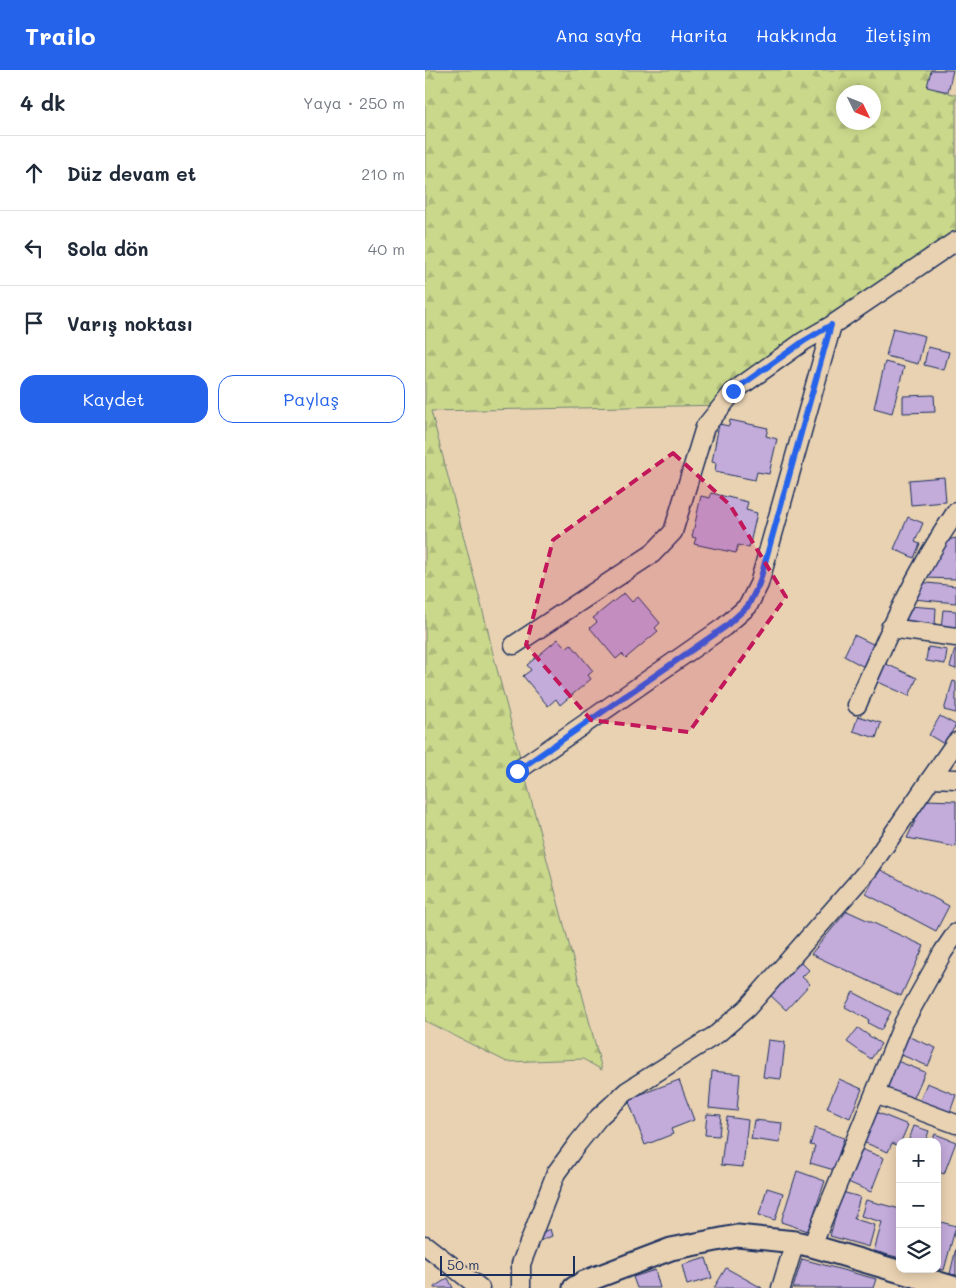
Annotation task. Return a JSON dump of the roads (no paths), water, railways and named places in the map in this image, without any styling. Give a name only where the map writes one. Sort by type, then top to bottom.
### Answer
[{"type":"street","points":[[514,645],[652,554],[673,532],[705,427],[733,391],[804,341],[956,241]]},
{"type":"street","points":[[517,771],[725,627],[748,606],[759,584],[831,325]]},
{"type":"street","points":[[857,705],[890,628],[933,546],[956,512]]},
{"type":"street","points":[[890,628],[956,637]]},
{"type":"street","points":[[521,1288],[521,1264],[556,1173],[578,1143],[599,1117],[627,1091],[717,1034],[747,1008],[869,869],[956,742]]},
{"type":"street","points":[[931,778],[956,780]]},
{"type":"street","points":[[781,1288],[804,1244],[875,1094],[904,1022],[943,952],[956,933]]},
{"type":"street","points":[[875,1094],[956,1124]]},
{"type":"street","points":[[574,1288],[584,1282],[671,1249],[737,1236],[804,1244],[956,1288]]},
{"type":"street","points":[[425,1245],[480,1288]]}]
